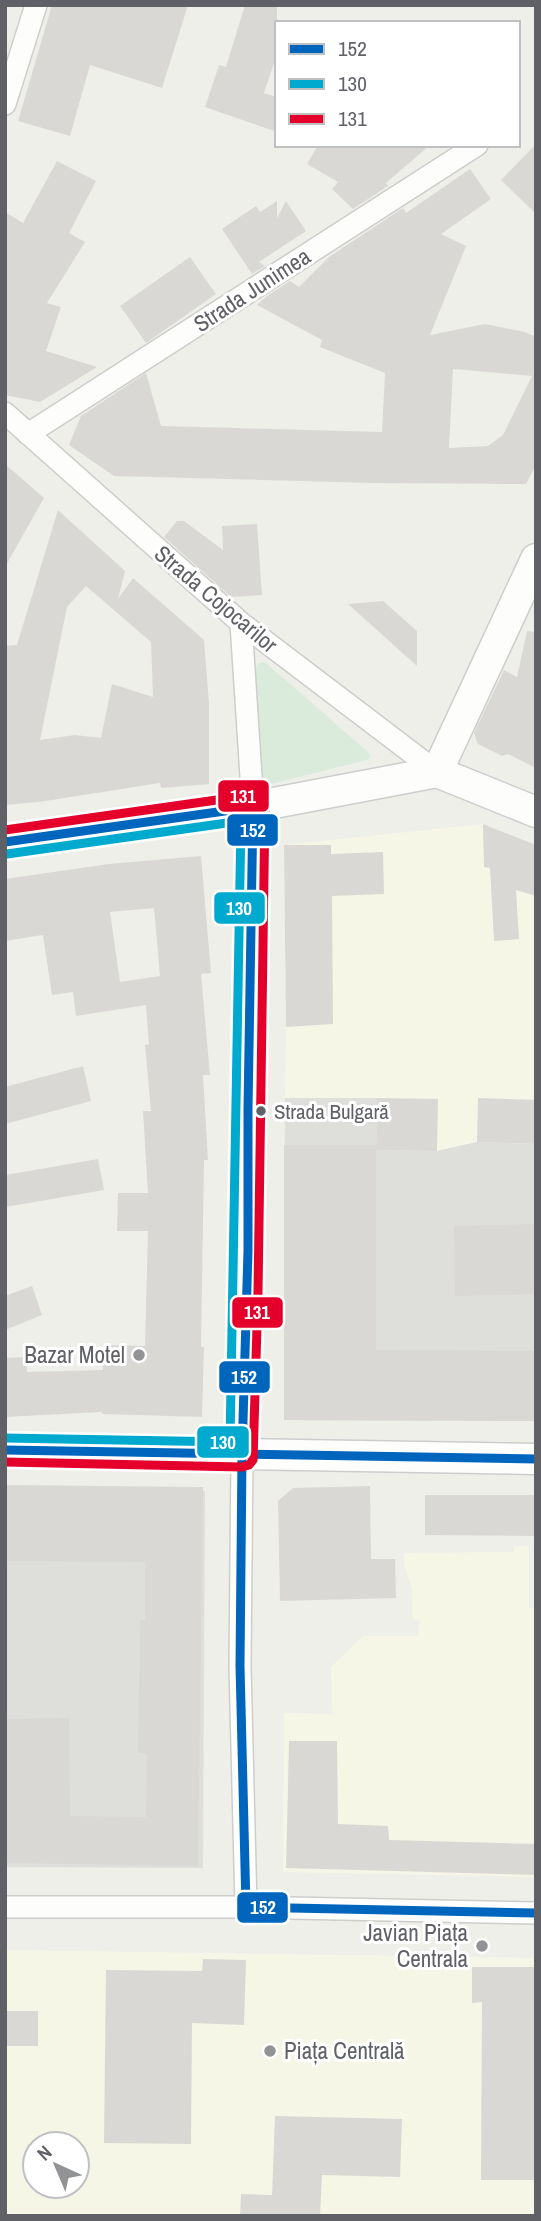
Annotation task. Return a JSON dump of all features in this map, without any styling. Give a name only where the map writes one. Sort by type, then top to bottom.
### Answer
[{"type":"street","points":[[5,104],[37,5]]},
{"type":"street","name":"Strada Junimea","points":[[27,434],[474,147]]},
{"type":"street","name":"Strada Cojocarilor","points":[[5,413],[241,623],[437,772]]},
{"type":"street","points":[[437,772],[536,559]]},
{"type":"street","points":[[241,623],[253,807],[240,1667],[246,1907]]},
{"type":"street","points":[[5,842],[253,807],[437,772],[536,812]]},
{"type":"street","points":[[5,1450],[536,1459]]},
{"type":"street","points":[[5,1907],[246,1907],[536,1913]]},
{"type":"shaded area","points":[[265,662],[369,753],[370,758],[268,785],[259,784],[256,779],[256,667]]},
{"type":"shaded area","points":[[483,824],[536,845],[536,1144],[477,1142],[437,1151],[376,1150],[377,1098],[285,1098],[284,845]]},
{"type":"shaded area","points":[[285,1098],[377,1098],[376,1150],[437,1151],[477,1142],[536,1144],[536,1421],[284,1420]]},
{"type":"shaded area","points":[[5,1490],[205,1491],[203,1868],[5,1867]]},
{"type":"shaded area","points":[[514,1546],[529,1546],[529,1608],[536,1608],[536,1877],[283,1872],[284,1713],[332,1714],[331,1667],[363,1636],[418,1636],[420,1621],[413,1620],[412,1588],[405,1569],[404,1553],[514,1552]]},
{"type":"shaded area","name":"Piața Centrală","points":[[5,1950],[536,1958],[536,2216],[5,2216]]},
{"type":"building","points":[[52,5],[188,5],[162,88],[90,65],[70,136],[18,121]]},
{"type":"building","points":[[245,5],[277,5],[275,60],[264,93],[275,96],[275,131],[205,107],[219,65],[226,67]]},
{"type":"building","points":[[536,144],[536,214],[501,180]]},
{"type":"building","points":[[317,147],[428,147],[386,183],[388,186],[353,209],[332,189],[338,182],[307,164]]},
{"type":"building","points":[[57,161],[96,181],[69,233],[85,242],[47,303],[61,307],[46,351],[97,367],[40,402],[5,395],[5,212],[23,223]]},
{"type":"building","points":[[470,169],[491,199],[441,234],[466,246],[430,335],[485,324],[525,332],[536,337],[536,465],[526,484],[114,476],[69,445],[81,416],[146,373],[161,426],[382,432],[385,373],[320,347],[322,340],[257,305],[290,281],[299,287],[329,257],[403,208],[406,213]],"holes":[[[453,369],[532,376],[503,435],[488,446],[449,448]]]},
{"type":"building","points":[[277,201],[277,218],[286,201],[306,231],[259,262],[265,266],[252,274],[222,229],[256,206],[260,212]]},
{"type":"building","points":[[190,257],[216,294],[146,343],[120,306]]},
{"type":"building","points":[[5,464],[44,498],[5,567]]},
{"type":"building","points":[[58,510],[125,571],[118,599],[133,578],[204,640],[209,704],[209,784],[161,788],[160,783],[5,805],[5,646],[17,645]],"holes":[[[86,586],[151,642],[153,697],[112,684],[101,738],[75,735],[40,740],[67,607]]]},
{"type":"building","points":[[177,521],[184,521],[223,550],[222,526],[257,524],[262,595],[231,597],[164,537]]},
{"type":"building","points":[[383,601],[417,631],[417,666],[348,604]]},
{"type":"building","points":[[527,631],[536,632],[536,768],[508,754],[502,756],[478,744],[474,733],[504,670],[517,677]]},
{"type":"building","points":[[483,824],[536,845],[536,896],[516,890],[519,939],[494,941],[490,868],[484,867]]},
{"type":"building","points":[[284,845],[331,845],[331,854],[383,852],[384,894],[332,896],[333,1024],[286,1027]]},
{"type":"building","points":[[201,856],[211,973],[201,974],[210,1075],[203,1075],[208,1160],[204,1160],[202,1417],[102,1412],[5,1417],[5,1358],[26,1357],[27,1372],[103,1370],[104,1345],[145,1346],[148,1231],[117,1231],[118,1193],[148,1193],[143,1111],[151,1111],[145,1045],[149,1044],[146,1005],[76,1016],[73,992],[52,995],[43,935],[5,941],[5,879],[109,864]],"holes":[[[154,908],[160,976],[120,982],[110,912]]]},
{"type":"building","points":[[83,1066],[91,1101],[5,1124],[5,1087]]},
{"type":"building","points":[[377,1098],[438,1099],[437,1151],[376,1150]]},
{"type":"building","points":[[478,1098],[536,1100],[536,1144],[477,1142]]},
{"type":"building","points":[[284,1145],[376,1145],[376,1350],[536,1351],[536,1421],[284,1420]]},
{"type":"building","points":[[98,1159],[104,1190],[5,1207],[5,1175]]},
{"type":"building","points":[[536,1224],[536,1294],[455,1296],[454,1226]]},
{"type":"building","points":[[32,1286],[42,1315],[5,1330],[5,1296]]},
{"type":"building","points":[[5,1485],[203,1487],[198,1866],[5,1863],[5,1719],[69,1718],[70,1816],[146,1817],[147,1753],[138,1753],[140,1620],[145,1620],[145,1562],[5,1561]]},
{"type":"building","points":[[370,1486],[371,1559],[395,1559],[396,1598],[280,1601],[278,1501],[293,1488]]},
{"type":"building","points":[[425,1495],[536,1495],[536,1536],[425,1535]]},
{"type":"building","points":[[289,1741],[337,1741],[338,1824],[388,1826],[389,1840],[536,1844],[536,1875],[286,1868]]},
{"type":"building","points":[[203,1959],[246,1960],[244,2025],[192,2023],[191,2144],[104,2143],[106,1970],[202,1971]]},
{"type":"building","points":[[472,1967],[536,1967],[536,2180],[481,2180],[482,2002],[472,2003]]},
{"type":"building","points":[[5,2011],[38,2011],[38,2046],[5,2046]]},
{"type":"building","points":[[275,2116],[402,2119],[400,2177],[322,2175],[320,2216],[240,2216],[241,2194],[272,2195]]},
{"type":"transit line","name":"131","points":[[5,830],[252,795],[261,798],[265,806],[253,1460],[242,1467],[5,1462]]},
{"type":"transit line","name":"152","points":[[5,842],[253,807],[240,1666],[246,1907],[536,1913]]},
{"type":"transit line","name":"130","points":[[5,1438],[230,1442],[241,821],[7,854]]},
{"type":"transit line","name":"152","points":[[5,1450],[536,1459]]},
{"type":"place","name":"Strada Bulgară","points":[[261,1111]]},
{"type":"place","name":"Bazar Motel","points":[[139,1355]]},
{"type":"place","name":"Javian Piața Centrala","points":[[482,1946]]},
{"type":"place","name":"Piața Centrală","points":[[270,2051]]}]
